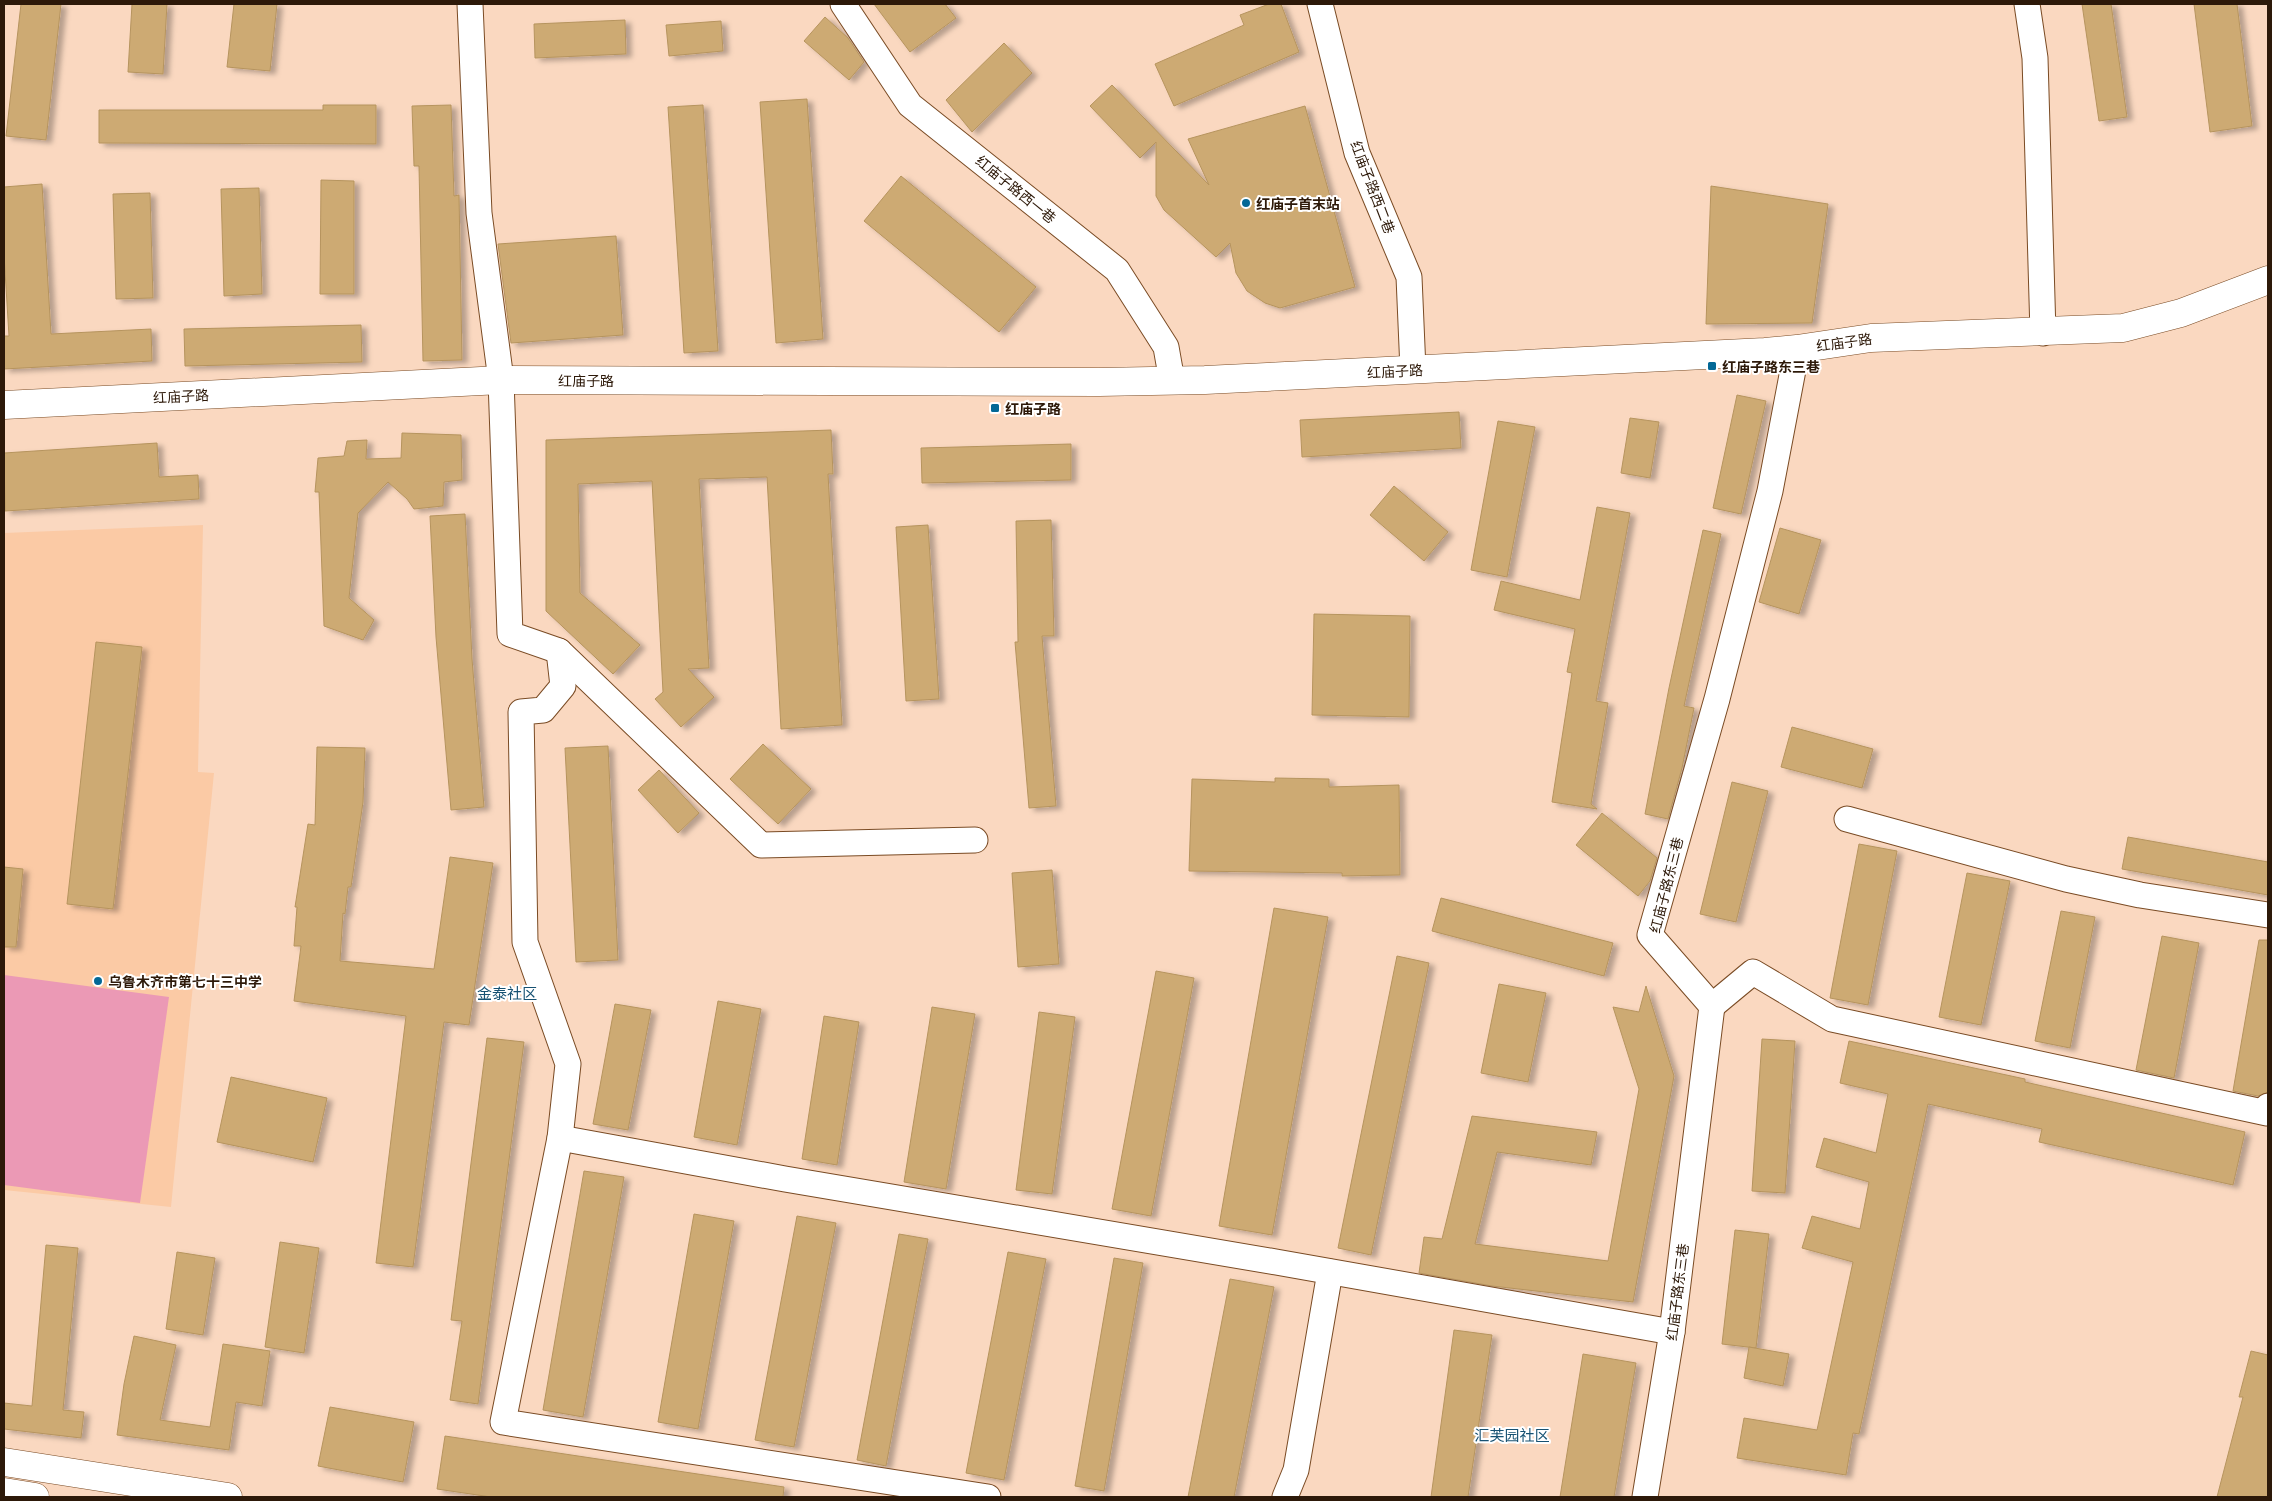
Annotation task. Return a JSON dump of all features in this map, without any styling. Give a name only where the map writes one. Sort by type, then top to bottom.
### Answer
[{"type":"main road","name":"红庙子路","points":[[4,405],[501,380],[1172,381],[1797,349],[1871,338],[2043,333],[2123,328],[2181,313],[2268,280]]},
{"type":"main road","points":[[4,1462],[228,1497]]},
{"type":"main road","points":[[4,1492],[35,1497]]},
{"type":"street","points":[[470,4],[479,213],[501,380],[510,634],[559,651],[761,846],[975,840]]},
{"type":"street","name":"红庙子路西一巷","points":[[843,4],[910,105],[1117,270],[1166,347],[1172,381]]},
{"type":"street","name":"红庙子路西二巷","points":[[1320,4],[1357,153],[1409,277],[1413,370]]},
{"type":"street","points":[[2027,4],[2035,58],[2043,333]]},
{"type":"street","name":"红庙子路东三巷","points":[[1645,1497],[1672,1332],[1712,1006],[1650,936],[1717,699],[1770,491],[1797,349]]},
{"type":"street","points":[[559,651],[563,686],[543,710],[521,712],[525,942],[568,1064],[560,1138],[503,1422],[988,1497]]},
{"type":"street","points":[[1847,819],[2066,879],[2140,895],[2268,915]]},
{"type":"street","points":[[1712,1006],[1753,972],[1832,1019],[2267,1112],[2268,1106]]},
{"type":"street","points":[[560,1138],[785,1179],[1672,1332]]},
{"type":"street","points":[[1285,1497],[1296,1470],[1330,1272]]},
{"type":"shaded area","name":"乌鲁木齐市第七十三中学","points":[[203,525],[198,772],[214,773],[171,1207],[4,1190],[4,533]]},
{"type":"shaded area","points":[[4,975],[169,997],[140,1203],[4,1185]]},
{"type":"building","points":[[21,4],[61,4],[46,140],[6,136]]},
{"type":"building","points":[[132,4],[167,4],[163,74],[128,72]]},
{"type":"building","points":[[234,4],[277,4],[270,71],[227,67]]},
{"type":"building","points":[[874,4],[945,4],[956,18],[910,52]]},
{"type":"building","points":[[1269,4],[1281,4],[1299,52],[1174,106],[1155,64],[1244,25],[1240,15]]},
{"type":"building","points":[[2082,4],[2111,4],[2127,117],[2099,121]]},
{"type":"building","points":[[2194,4],[2237,4],[2252,126],[2210,132]]},
{"type":"building","points":[[825,17],[848,38],[864,62],[849,80],[804,41]]},
{"type":"building","points":[[625,20],[626,54],[535,58],[534,24]]},
{"type":"building","points":[[721,21],[723,51],[669,56],[666,25]]},
{"type":"building","points":[[1004,43],[1032,73],[972,132],[946,100]]},
{"type":"building","name":"红庙子首末站","points":[[1112,85],[1209,185],[1188,139],[1305,106],[1355,287],[1280,308],[1265,303],[1247,291],[1236,273],[1230,243],[1216,257],[1164,210],[1156,196],[1156,142],[1140,158],[1090,106]]},
{"type":"building","points":[[807,99],[823,339],[776,343],[760,102]]},
{"type":"building","points":[[323,105],[376,105],[376,144],[99,143],[99,110],[323,110]]},
{"type":"building","points":[[451,105],[454,196],[459,195],[462,360],[423,361],[419,166],[414,166],[412,106]]},
{"type":"building","points":[[703,105],[718,351],[684,353],[668,107]]},
{"type":"building","points":[[901,176],[1036,287],[999,332],[864,221]]},
{"type":"building","points":[[321,180],[354,181],[354,294],[320,294]]},
{"type":"building","points":[[42,184],[51,334],[151,329],[152,361],[4,369],[4,336],[9,336],[4,255],[4,187]]},
{"type":"building","points":[[1711,186],[1828,204],[1812,323],[1706,324]]},
{"type":"building","points":[[259,188],[262,294],[224,296],[221,189]]},
{"type":"building","points":[[150,193],[153,298],[116,299],[113,194]]},
{"type":"building","points":[[616,236],[623,335],[511,343],[498,244]]},
{"type":"building","points":[[361,325],[362,362],[185,366],[184,329]]},
{"type":"building","points":[[1737,395],[1766,401],[1741,514],[1713,508]]},
{"type":"building","points":[[1459,412],[1461,448],[1302,457],[1300,420]]},
{"type":"building","points":[[1630,418],[1659,422],[1650,478],[1621,473]]},
{"type":"building","points":[[1498,421],[1535,427],[1507,577],[1471,570]]},
{"type":"building","points":[[831,430],[833,474],[828,474],[842,725],[781,729],[767,477],[699,479],[709,668],[688,669],[714,697],[681,727],[655,699],[663,692],[652,481],[578,484],[580,593],[640,645],[613,674],[546,611],[546,440]]},
{"type":"building","points":[[402,433],[461,435],[462,480],[444,482],[443,506],[414,509],[407,499],[388,482],[358,513],[349,598],[374,620],[363,640],[324,626],[319,492],[315,492],[318,458],[344,456],[347,441],[367,440],[366,459],[401,458]]},
{"type":"building","points":[[157,443],[159,477],[198,475],[199,499],[5,511],[4,453]]},
{"type":"building","points":[[1071,444],[1071,480],[922,483],[921,448]]},
{"type":"building","points":[[1394,486],[1448,532],[1424,561],[1370,515]]},
{"type":"building","points":[[1597,507],[1630,513],[1596,701],[1608,703],[1591,804],[1597,809],[1552,802],[1572,673],[1567,672],[1575,629],[1494,610],[1501,581],[1580,600]]},
{"type":"building","points":[[465,514],[472,659],[484,807],[451,810],[436,637],[430,516]]},
{"type":"building","points":[[1051,520],[1054,636],[1042,636],[1056,806],[1029,808],[1015,642],[1018,642],[1016,521]]},
{"type":"building","points":[[928,525],[939,699],[906,701],[896,527]]},
{"type":"building","points":[[1780,528],[1821,540],[1799,614],[1759,602]]},
{"type":"building","points":[[1703,530],[1721,534],[1684,706],[1694,708],[1682,768],[1668,819],[1645,814],[1669,688]]},
{"type":"building","points":[[1314,614],[1410,616],[1409,717],[1312,715]]},
{"type":"building","points":[[96,642],[142,647],[113,909],[67,904]]},
{"type":"building","points":[[1792,727],[1873,749],[1862,788],[1781,767]]},
{"type":"building","points":[[763,744],[811,789],[778,824],[730,779]]},
{"type":"building","points":[[608,746],[618,960],[576,962],[565,748]]},
{"type":"building","points":[[317,747],[365,748],[363,802],[351,887],[348,887],[345,914],[343,913],[340,961],[434,969],[450,857],[493,863],[469,1025],[444,1022],[413,1267],[376,1263],[406,1016],[294,1001],[301,946],[294,946],[297,907],[295,907],[308,824],[315,825]]},
{"type":"building","points":[[659,770],[699,813],[678,833],[638,790]]},
{"type":"building","points":[[1275,778],[1329,779],[1329,787],[1399,785],[1400,875],[1342,876],[1342,873],[1189,871],[1192,779],[1275,782]]},
{"type":"building","points":[[1732,782],[1768,791],[1736,922],[1700,914]]},
{"type":"building","points":[[1602,813],[1657,858],[1650,881],[1638,896],[1576,845]]},
{"type":"building","points":[[2128,837],[2268,862],[2268,895],[2122,869]]},
{"type":"building","points":[[1859,844],[1897,851],[1868,1005],[1830,998]]},
{"type":"building","points":[[4,867],[23,869],[16,947],[4,947]]},
{"type":"building","points":[[1052,870],[1059,964],[1018,967],[1012,873]]},
{"type":"building","points":[[1967,873],[2010,881],[1981,1025],[1939,1017]]},
{"type":"building","points":[[1441,898],[1613,943],[1604,976],[1432,931]]},
{"type":"building","points":[[1274,908],[1328,917],[1272,1235],[1219,1226]]},
{"type":"building","points":[[2061,911],[2095,917],[2070,1048],[2035,1041]]},
{"type":"building","points":[[2162,936],[2199,943],[2174,1078],[2136,1070]]},
{"type":"building","points":[[2259,940],[2268,940],[2268,1092],[2258,1096],[2233,1091]]},
{"type":"building","points":[[1397,956],[1429,963],[1371,1255],[1338,1248]]},
{"type":"building","points":[[1156,971],[1194,978],[1151,1216],[1112,1209]]},
{"type":"building","points":[[1499,984],[1546,993],[1528,1082],[1481,1073]]},
{"type":"building","points":[[1646,986],[1674,1076],[1633,1302],[1492,1286],[1419,1273],[1424,1237],[1442,1239],[1472,1116],[1597,1132],[1591,1165],[1497,1152],[1475,1244],[1608,1261],[1639,1089],[1613,1007],[1639,1012]]},
{"type":"building","points":[[718,1001],[761,1009],[737,1145],[694,1137]]},
{"type":"building","points":[[615,1004],[651,1010],[628,1130],[593,1124]]},
{"type":"building","points":[[932,1007],[975,1014],[946,1189],[904,1182]]},
{"type":"building","points":[[1039,1012],[1075,1017],[1052,1194],[1016,1190]]},
{"type":"building","points":[[824,1016],[859,1022],[837,1165],[802,1159]]},
{"type":"building","points":[[487,1038],[524,1042],[478,1404],[450,1400],[462,1321],[451,1320]]},
{"type":"building","points":[[1762,1039],[1795,1041],[1785,1193],[1752,1191]]},
{"type":"building","points":[[1849,1041],[2025,1079],[2025,1082],[2245,1132],[2233,1185],[2039,1142],[2042,1129],[1928,1104],[1859,1434],[1853,1433],[1846,1475],[1737,1458],[1744,1418],[1817,1430],[1853,1262],[1802,1248],[1812,1216],[1860,1229],[1869,1182],[1816,1167],[1824,1138],[1876,1153],[1888,1094],[1840,1083]]},
{"type":"building","points":[[231,1077],[327,1098],[313,1162],[217,1142]]},
{"type":"building","points":[[584,1171],[624,1177],[583,1417],[543,1410]]},
{"type":"building","points":[[694,1214],[734,1221],[698,1429],[658,1422]]},
{"type":"building","points":[[797,1216],[836,1223],[794,1447],[755,1440]]},
{"type":"building","points":[[1735,1230],[1769,1234],[1756,1348],[1722,1344]]},
{"type":"building","points":[[899,1234],[928,1239],[886,1466],[857,1460]]},
{"type":"building","points":[[280,1242],[319,1248],[304,1353],[265,1347]]},
{"type":"building","points":[[46,1245],[78,1248],[63,1410],[84,1412],[81,1438],[4,1429],[4,1403],[32,1406]]},
{"type":"building","points":[[177,1252],[215,1258],[203,1335],[166,1329]]},
{"type":"building","points":[[1008,1252],[1046,1259],[1004,1480],[966,1473]]},
{"type":"building","points":[[1114,1258],[1143,1263],[1104,1491],[1075,1486]]},
{"type":"building","points":[[1230,1279],[1274,1287],[1234,1497],[1188,1497]]},
{"type":"building","points":[[1454,1330],[1492,1335],[1468,1497],[1431,1497]]},
{"type":"building","points":[[134,1336],[176,1345],[160,1420],[210,1427],[223,1344],[270,1351],[262,1406],[236,1402],[229,1450],[117,1435],[124,1384]]},
{"type":"building","points":[[1749,1347],[1789,1354],[1783,1386],[1744,1378]]},
{"type":"building","points":[[2251,1351],[2268,1355],[2268,1497],[2217,1497],[2243,1397],[2239,1397]]},
{"type":"building","points":[[1583,1354],[1636,1363],[1614,1497],[1560,1497]]},
{"type":"building","points":[[330,1407],[414,1422],[403,1482],[318,1466]]},
{"type":"building","points":[[445,1436],[784,1487],[783,1497],[491,1497],[437,1489]]},
{"type":"place","name":"红庙子首末站","points":[[1246,203]]},
{"type":"place","name":"红庙子路东三巷","points":[[1712,366]]},
{"type":"place","name":"红庙子路","points":[[995,408]]},
{"type":"place","name":"乌鲁木齐市第七十三中学","points":[[98,981]]},
{"type":"district","name":"金泰社区","points":[[507,993]]},
{"type":"district","name":"汇芙园社区","points":[[1512,1435]]}]
